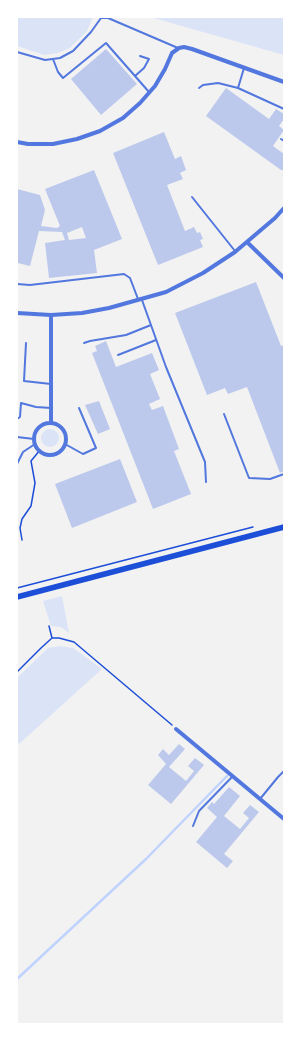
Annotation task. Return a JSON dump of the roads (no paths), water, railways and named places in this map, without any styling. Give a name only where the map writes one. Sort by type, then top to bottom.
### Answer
[{"type":"main road","points":[[17,597],[284,527]]},
{"type":"street","points":[[17,142],[28,144],[54,144],[77,140],[100,131],[123,118],[150,93],[165,70],[172,53],[179,48],[184,47],[192,49],[284,82]]},
{"type":"street","points":[[17,313],[51,315],[82,313],[109,308],[166,292],[203,273],[248,243],[276,218],[284,208]]},
{"type":"street","points":[[248,243],[284,278]]},
{"type":"street","points":[[51,315],[51,423]]},
{"type":"street","points":[[51,423],[56,424],[65,434],[65,444],[62,449],[54,454],[49,454],[40,450],[35,441],[35,434],[41,426],[51,423]]},
{"type":"street","points":[[176,729],[284,819]]},
{"type":"lane","points":[[17,52],[45,60],[60,58],[73,51],[91,32],[101,18],[108,18],[179,48]]},
{"type":"lane","points":[[53,59],[58,72],[63,78],[106,43],[150,93]]},
{"type":"lane","points":[[135,76],[144,68],[149,59],[140,56]]},
{"type":"lane","points":[[238,88],[244,68]]},
{"type":"lane","points":[[199,88],[203,85],[218,83],[238,88],[284,109]]},
{"type":"lane","points":[[192,197],[235,252]]},
{"type":"lane","points":[[17,284],[30,284],[124,274],[130,278],[151,325],[205,462],[206,482]]},
{"type":"lane","points":[[84,343],[126,335],[151,325]]},
{"type":"lane","points":[[118,355],[156,340]]},
{"type":"lane","points":[[26,343],[24,381],[51,384]]},
{"type":"lane","points":[[17,419],[20,417],[21,403],[36,407],[51,408]]},
{"type":"lane","points":[[65,444],[83,454],[96,448],[79,408]]},
{"type":"lane","points":[[224,414],[249,478],[270,479],[284,474]]},
{"type":"lane","points":[[17,437],[35,441]]},
{"type":"lane","points":[[17,464],[23,452],[35,441]]},
{"type":"lane","points":[[260,799],[284,772]]},
{"type":"lane","points":[[193,826],[199,811],[233,777]]},
{"type":"waterway","points":[[17,979],[146,859],[227,776]]}]
